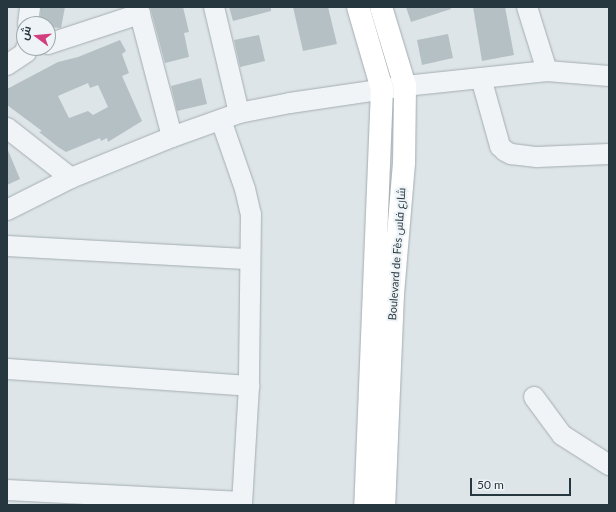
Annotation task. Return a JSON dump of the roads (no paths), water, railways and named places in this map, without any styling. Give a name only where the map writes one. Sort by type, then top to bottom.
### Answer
[{"type":"main road","name":"Boulevard de Fès شارع فاس","points":[[358,7],[382,89],[365,505]]},
{"type":"main road","name":"Boulevard de Fès شارع فاس","points":[[381,7],[405,86],[404,163],[393,294],[384,505]]},
{"type":"street","points":[[7,490],[242,503],[249,386],[251,214],[230,116],[214,7]]},
{"type":"street","points":[[527,7],[547,71]]},
{"type":"street","points":[[56,41],[139,11],[172,137]]},
{"type":"street","points":[[7,65],[19,56]]},
{"type":"street","points":[[7,210],[71,178],[172,137],[230,116],[290,103],[382,89],[547,71],[608,78]]},
{"type":"street","points":[[481,78],[500,146],[505,151],[511,154],[537,156],[609,154]]},
{"type":"street","points":[[7,128],[71,178]]},
{"type":"street","points":[[7,246],[250,259]]},
{"type":"street","points":[[7,369],[249,386]]},
{"type":"street","points":[[534,397],[562,434],[609,465]]}]
